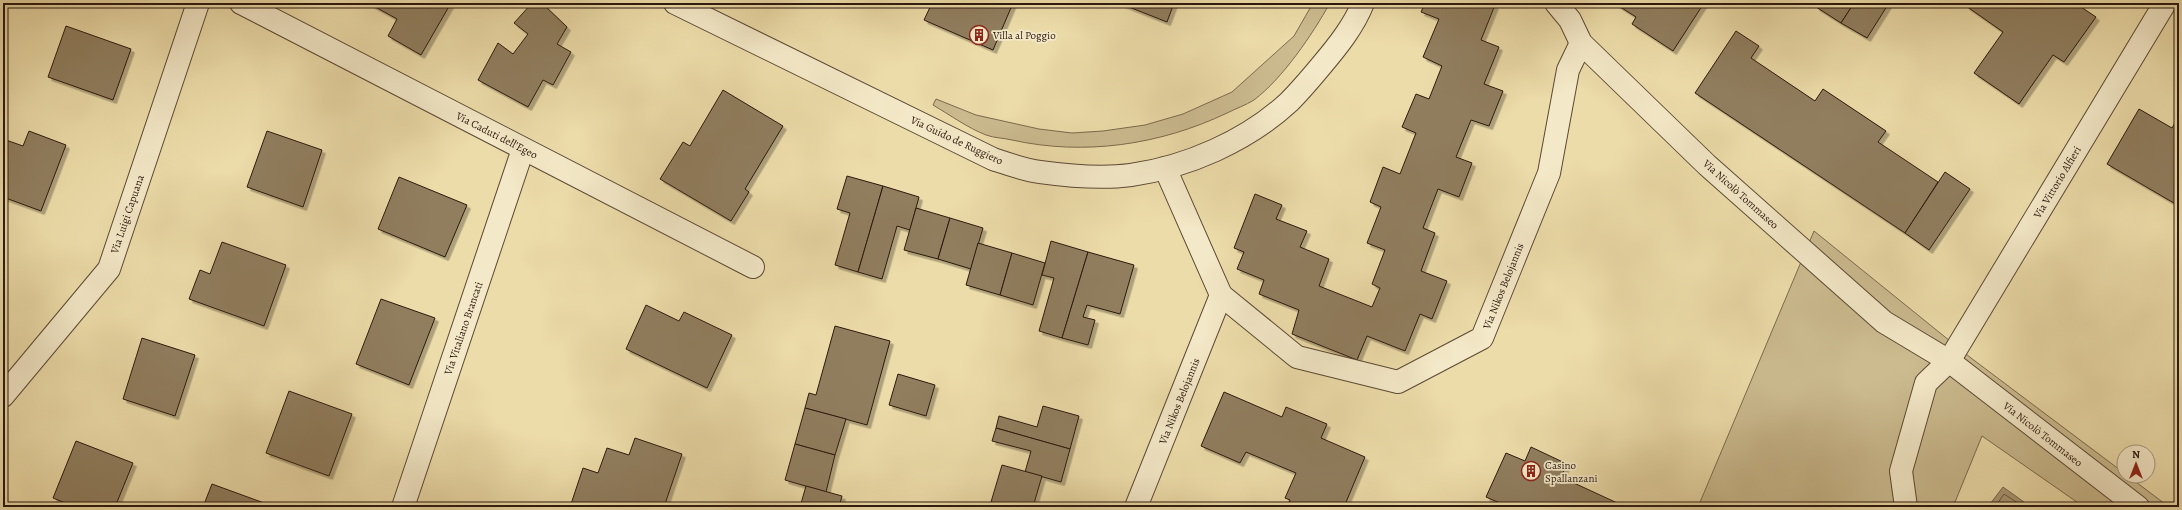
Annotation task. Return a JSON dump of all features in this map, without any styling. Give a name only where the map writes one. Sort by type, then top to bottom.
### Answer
[{"type":"street","name":"Via Luigi Capuana","points":[[3,396],[109,269],[198,3]]},
{"type":"street","name":"Via Caduti dell'Egeo","points":[[241,3],[753,267]]},
{"type":"street","name":"Via Guido de Ruggiero","points":[[675,3],[993,159],[1038,172],[1088,177],[1130,175],[1165,168],[1210,152],[1252,130],[1288,102],[1343,38],[1363,3]]},
{"type":"street","name":"Via Nicolò Tommaseo","points":[[1556,3],[1570,20],[1581,42],[1707,165],[1884,322],[1949,361],[2138,507]]},
{"type":"street","name":"Via Vittorio Alfieri","points":[[1949,361],[2165,3]]},
{"type":"street","name":"Via Nikos Belojannis","points":[[1165,168],[1221,295],[1297,357],[1398,382],[1482,338],[1549,173],[1568,70],[1581,42]]},
{"type":"street","name":"Via Vitaliano Brancati","points":[[403,507],[523,149]]},
{"type":"street","name":"Via Nikos Belojannis","points":[[1136,507],[1221,295]]},
{"type":"street","points":[[1906,507],[1901,471],[1926,383],[1949,361]]},
{"type":"shaded area","points":[[1313,3],[1330,3],[1315,29],[1296,55],[1265,91],[1254,100],[1201,124],[1149,140],[1094,147],[1039,145],[986,135],[933,105],[936,99],[976,115],[1039,129],[1072,133],[1103,131],[1145,125],[1183,114],[1232,92],[1294,36]]},
{"type":"shaded area","points":[[1814,231],[1971,358],[2116,467],[2116,484],[2139,484],[2169,507],[2084,507],[1982,436],[1955,502],[1955,507],[1698,507]]},
{"type":"water","points":[[2003,487],[2031,507],[1993,507],[1990,504]]},
{"type":"building","points":[[368,3],[451,3],[421,55],[388,36],[397,19]]},
{"type":"building","points":[[532,3],[542,3],[567,27],[557,44],[571,52],[553,85],[543,80],[528,107],[478,80],[498,43],[513,54],[528,34],[514,23]]},
{"type":"building","name":"Villa al Poggio","points":[[932,3],[1013,3],[993,50],[924,20]]},
{"type":"building","points":[[1119,3],[1174,3],[1167,22]]},
{"type":"building","points":[[1425,3],[1495,5],[1481,40],[1499,47],[1484,84],[1503,91],[1489,126],[1471,120],[1456,157],[1472,163],[1459,197],[1438,189],[1423,228],[1435,233],[1421,271],[1447,281],[1432,319],[1420,314],[1405,351],[1367,336],[1357,360],[1292,334],[1299,310],[1259,294],[1264,280],[1237,269],[1244,252],[1234,248],[1255,194],[1282,205],[1276,219],[1307,231],[1300,247],[1329,259],[1319,286],[1372,307],[1380,288],[1372,284],[1385,250],[1367,243],[1381,207],[1370,202],[1383,167],[1400,174],[1416,133],[1402,127],[1416,94],[1429,99],[1442,66],[1423,57],[1439,19],[1421,12]]},
{"type":"building","points":[[1614,3],[1704,3],[1673,51],[1632,24],[1636,17]]},
{"type":"building","points":[[1819,3],[1854,3],[1841,23],[1816,7]]},
{"type":"building","points":[[1854,3],[1889,3],[1867,38],[1841,23]]},
{"type":"building","points":[[1968,3],[2022,3],[2030,8],[2034,3],[2075,3],[2096,17],[2064,62],[2053,55],[2019,104],[1974,73],[2003,32],[1966,6]]},
{"type":"building","points":[[66,26],[131,49],[113,100],[48,77]]},
{"type":"building","points":[[1736,31],[1759,46],[1751,58],[1815,101],[1823,89],[1886,131],[1878,142],[1938,182],[1905,233],[1695,93]]},
{"type":"building","points":[[723,90],[783,126],[745,189],[749,192],[731,221],[660,179],[683,142],[690,146]]},
{"type":"building","points":[[2139,109],[2172,128],[2179,116],[2179,206],[2107,164]]},
{"type":"building","points":[[29,131],[66,145],[41,211],[3,197],[3,139],[23,146]]},
{"type":"building","points":[[267,131],[322,150],[303,207],[247,187]]},
{"type":"building","points":[[1945,172],[1970,189],[1929,250],[1905,233]]},
{"type":"building","points":[[847,176],[883,186],[858,272],[835,265],[850,213],[837,209]]},
{"type":"building","points":[[399,177],[467,205],[445,257],[378,229]]},
{"type":"building","points":[[883,186],[919,197],[910,230],[897,226],[882,279],[858,272]]},
{"type":"building","points":[[916,208],[950,218],[938,259],[904,250]]},
{"type":"building","points":[[950,218],[983,228],[971,269],[938,259]]},
{"type":"building","points":[[1051,241],[1088,252],[1062,338],[1039,331],[1054,278],[1042,275]]},
{"type":"building","points":[[222,242],[286,265],[264,326],[189,299],[200,270],[210,274]]},
{"type":"building","points":[[978,243],[1012,253],[1000,295],[966,285]]},
{"type":"building","points":[[1088,252],[1134,265],[1120,314],[1087,305],[1083,317],[1095,320],[1088,345],[1062,338]]},
{"type":"building","points":[[1012,253],[1045,263],[1033,305],[1000,295]]},
{"type":"building","points":[[381,299],[435,318],[409,385],[356,364]]},
{"type":"building","points":[[646,305],[679,321],[684,312],[732,335],[707,388],[626,349]]},
{"type":"building","points":[[835,326],[890,341],[867,425],[805,408],[809,393],[816,395]]},
{"type":"building","points":[[142,338],[195,355],[175,416],[123,399]]},
{"type":"building","points":[[898,374],[935,385],[926,416],[889,405]]},
{"type":"building","points":[[289,391],[352,414],[329,476],[266,453]]},
{"type":"building","points":[[1224,392],[1282,417],[1286,407],[1327,424],[1321,438],[1365,457],[1344,507],[1287,507],[1290,500],[1285,498],[1296,473],[1246,452],[1240,463],[1201,446]]},
{"type":"building","points":[[1043,406],[1079,416],[1070,449],[996,428],[999,416],[1037,427]]},
{"type":"building","points":[[805,408],[846,419],[835,455],[795,444]]},
{"type":"building","points":[[996,428],[1070,449],[1061,482],[1025,472],[1031,451],[992,441]]},
{"type":"building","points":[[635,438],[682,454],[664,507],[570,507],[583,468],[598,473],[607,448],[629,455]]},
{"type":"building","points":[[76,441],[133,463],[115,507],[75,507],[53,498]]},
{"type":"building","points":[[795,444],[835,455],[826,492],[785,480]]},
{"type":"building","name":"Casino Spallanzani","points":[[1531,447],[1567,464],[1561,477],[1626,507],[1509,507],[1486,497],[1506,453],[1525,461]]},
{"type":"building","points":[[1002,465],[1042,476],[1033,507],[1011,507],[991,502]]},
{"type":"building","points":[[212,484],[275,507],[203,507]]},
{"type":"building","points":[[806,486],[842,496],[839,507],[800,507]]},
{"type":"building","points":[[991,502],[1011,507],[990,507]]},
{"type":"place","name":"Villa al Poggio","points":[[979,35]]},
{"type":"place","name":"Casino Spallanzani","points":[[1531,471]]}]
